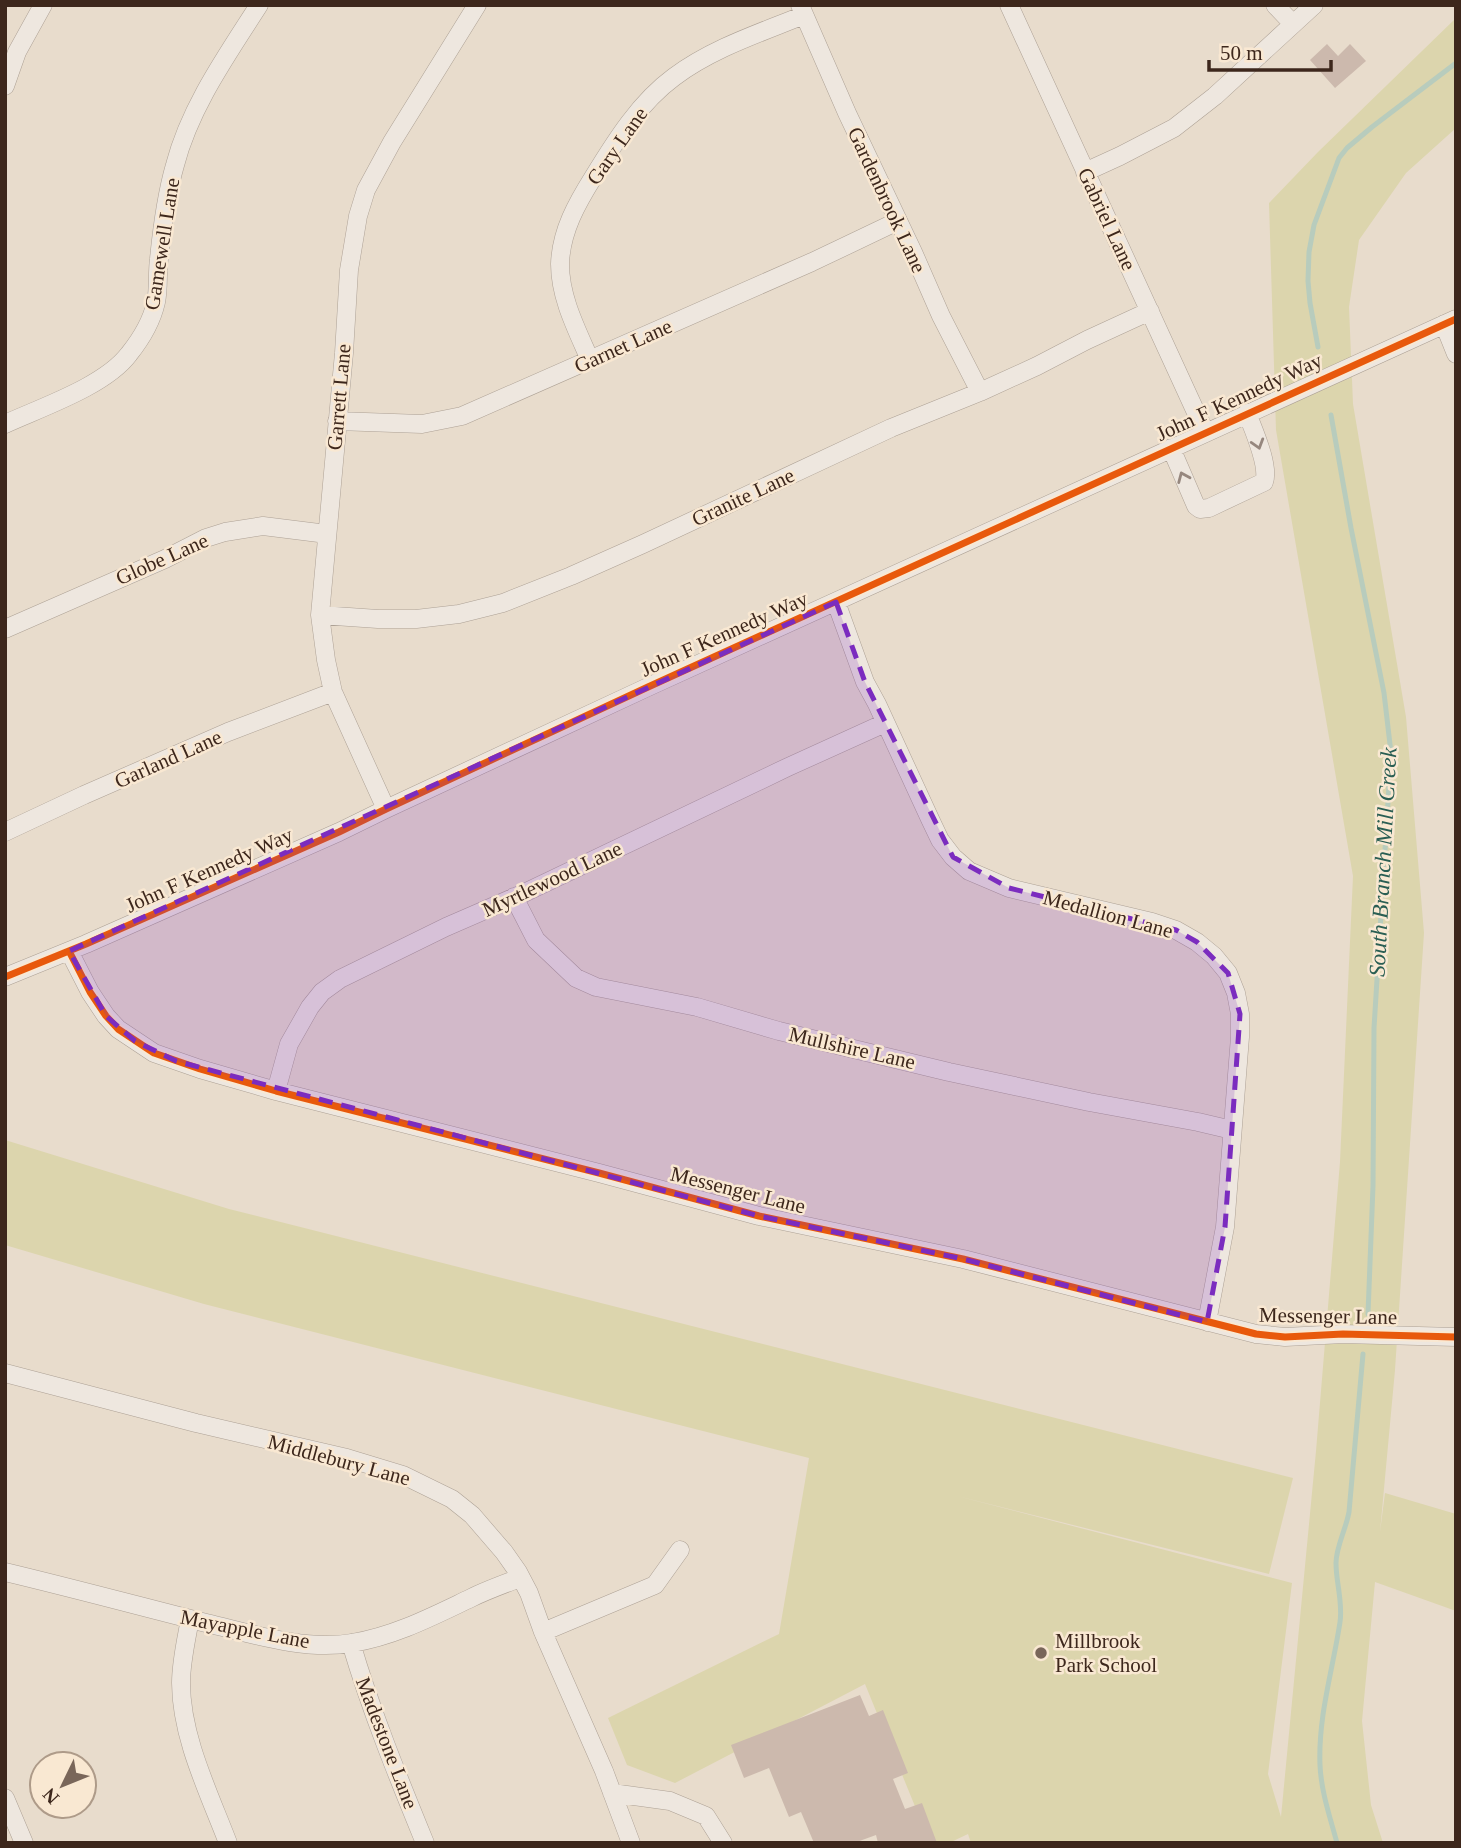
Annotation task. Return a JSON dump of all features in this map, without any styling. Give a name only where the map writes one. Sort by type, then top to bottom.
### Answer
[{"type":"street","points":[[5,86],[17,52],[43,5]]},
{"type":"street","name":"Gamewell Lane","points":[[5,424],[91,384],[128,356],[138,340],[156,302],[164,215],[183,137],[221,65],[259,5]]},
{"type":"street","name":"Garrett Lane","points":[[386,809],[333,692],[320,615],[349,270],[358,216],[366,190],[392,142],[477,5]]},
{"type":"street","name":"Gabriel Lane","points":[[1009,5],[1205,432]]},
{"type":"street","points":[[1275,5],[1293,24]]},
{"type":"street","points":[[1085,172],[1174,128],[1215,96],[1314,5]]},
{"type":"street","name":"Gardenbrook Lane","points":[[802,10],[941,316],[980,392]]},
{"type":"street","name":"Gary Lane","points":[[590,360],[566,303],[560,266],[567,227],[586,188],[642,108],[674,77],[711,54],[802,10]]},
{"type":"street","name":"Garnet Lane","points":[[337,421],[413,424],[451,419],[483,408],[898,221]]},
{"type":"street","name":"Granite Lane","points":[[320,615],[378,620],[416,619],[459,614],[503,603],[643,544],[891,428],[980,392],[1150,311]]},
{"type":"street","points":[[1450,321],[1456,354]]},
{"type":"street","name":"John F Kennedy Way","points":[[5,977],[339,832],[1450,321]]},
{"type":"street","points":[[1171,448],[1196,506],[1200,509],[1209,508],[1264,482],[1266,476],[1260,449],[1247,413]]},
{"type":"street","name":"Globe Lane","points":[[5,629],[165,559],[206,538],[225,532],[263,526],[327,534]]},
{"type":"street","name":"Medallion Lane","points":[[836,602],[857,662],[908,775],[940,840],[953,858],[969,871],[1009,888],[1176,930],[1214,956],[1228,973],[1240,1014],[1240,1037],[1226,1227],[1207,1322]]},
{"type":"street","name":"Garland Lane","points":[[5,832],[228,732],[333,692]]},
{"type":"street","name":"Myrtlewood Lane","points":[[276,1091],[289,1044],[310,1007],[322,992],[340,979],[885,723]]},
{"type":"street","name":"Mullshire Lane","points":[[514,897],[536,940],[576,978],[596,987],[688,1005],[779,1031],[949,1072],[1232,1130]]},
{"type":"street","name":"Messenger Lane","points":[[69,951],[106,1016],[135,1041],[154,1053],[276,1091],[759,1216],[963,1259],[1256,1334],[1286,1337],[1351,1334],[1456,1337]]},
{"type":"street","name":"Middlebury Lane","points":[[5,1373],[196,1423],[347,1458],[403,1475],[452,1499],[472,1515],[504,1552],[529,1593],[543,1632],[587,1728],[631,1843]]},
{"type":"street","points":[[543,1632],[655,1585],[680,1550]]},
{"type":"street","name":"Mayapple Lane","points":[[5,1572],[190,1619],[303,1643],[351,1643],[402,1629],[520,1578]]},
{"type":"street","points":[[190,1619],[181,1670],[186,1728],[228,1843]]},
{"type":"street","name":"Madestone Lane","points":[[351,1643],[362,1683],[425,1843]]},
{"type":"street","points":[[612,1793],[670,1801],[706,1816],[723,1843]]},
{"type":"street","points":[[5,1798],[24,1843]]},
{"type":"highlighted area","points":[[836,602],[865,682],[953,857],[1009,888],[1176,930],[1197,942],[1228,973],[1240,1014],[1225,1227],[1207,1322],[963,1259],[759,1216],[176,1061],[135,1041],[106,1016],[69,951]]},
{"type":"shaded area","points":[[1456,18],[1456,128],[1406,173],[1359,240],[1349,307],[1353,404],[1406,717],[1424,933],[1395,1370],[1380,1532],[1385,1493],[1456,1514],[1456,1611],[1375,1582],[1362,1721],[1371,1805],[1383,1843],[971,1843],[968,1834],[949,1843],[930,1843],[865,1684],[675,1783],[627,1765],[608,1718],[779,1634],[809,1458],[204,1304],[5,1245],[5,1140],[229,1209],[1293,1478],[1269,1574],[957,1496],[1292,1583],[1268,1774],[1281,1817],[1340,1162],[1353,876],[1276,430],[1269,203]]},
{"type":"building","points":[[1327,44],[1338,56],[1350,44],[1366,61],[1335,88],[1310,60]]},
{"type":"building","points":[[860,1695],[869,1716],[883,1710],[908,1773],[893,1779],[905,1809],[922,1803],[937,1843],[878,1843],[876,1835],[854,1843],[814,1843],[801,1812],[789,1817],[769,1768],[744,1778],[731,1745]]},
{"type":"waterway","name":"South Branch Mill Creek","points":[[1318,347],[1310,303],[1309,252],[1314,225],[1339,158],[1372,127],[1456,63]]},
{"type":"waterway","name":"South Branch Mill Creek","points":[[1331,415],[1384,693],[1391,753],[1374,1028],[1373,1186],[1368,1314]]},
{"type":"waterway","name":"South Branch Mill Creek","points":[[1337,1843],[1322,1784],[1320,1747],[1340,1622],[1336,1557],[1349,1512],[1363,1354]]},
{"type":"cycle path","points":[[5,977],[339,832],[648,687],[1456,319]]},
{"type":"cycle path","points":[[69,951],[90,992],[118,1029],[154,1053],[276,1091],[759,1216],[963,1259],[1256,1334],[1285,1337],[1343,1334],[1456,1337]]},
{"type":"place","name":"Millbrook Park School","points":[[1041,1653]]}]
